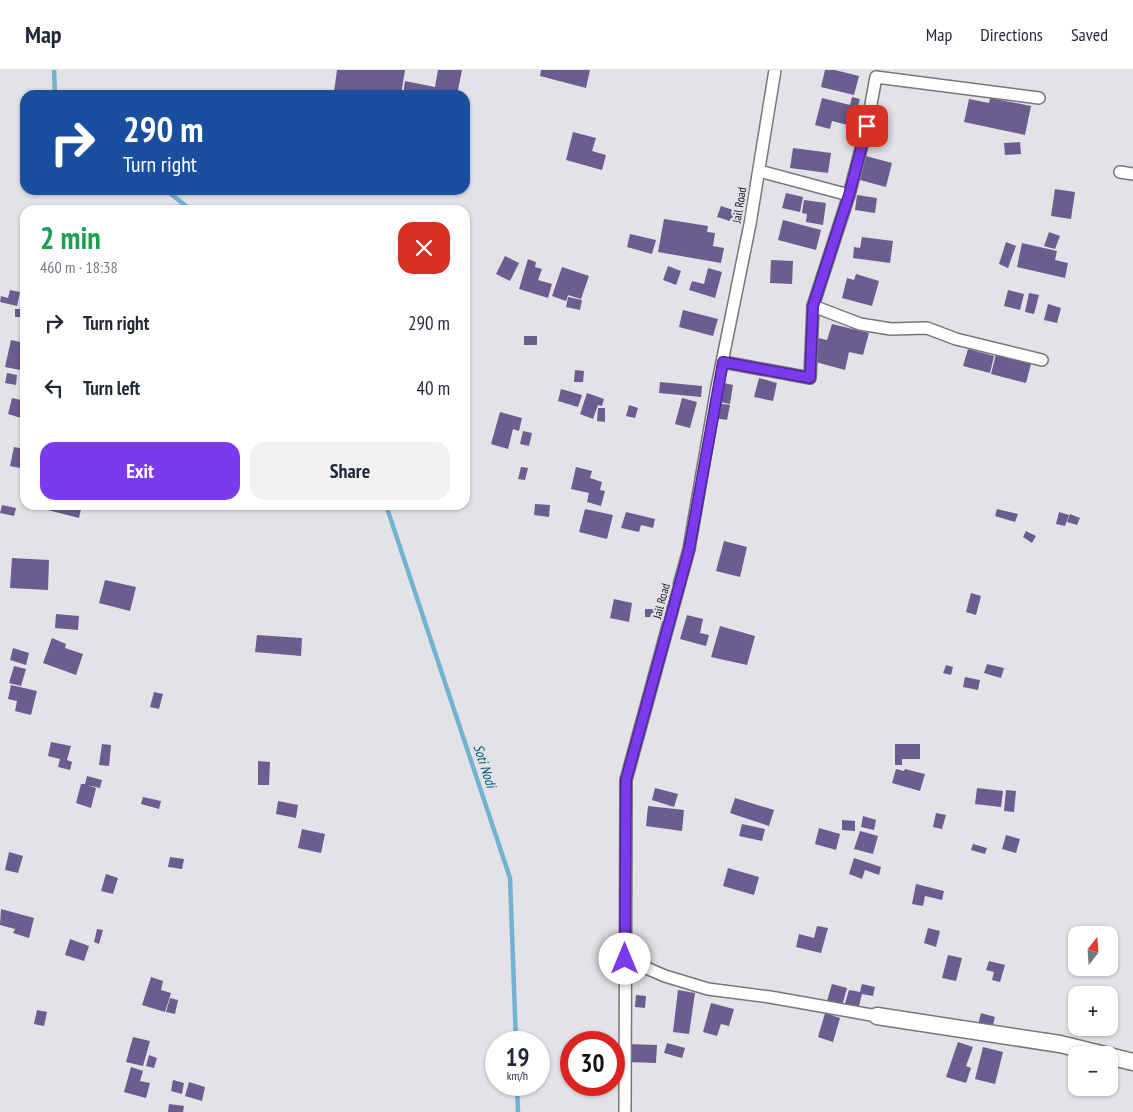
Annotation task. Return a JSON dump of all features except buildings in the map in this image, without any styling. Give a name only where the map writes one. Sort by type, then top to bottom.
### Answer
[{"type":"street","name":"Jail Road","points":[[625,1112],[626,780],[689,550],[750,224],[775,70]]},
{"type":"street","points":[[723,362],[810,378],[813,306],[849,195],[867,126],[876,77],[1039,98]]},
{"type":"street","points":[[759,170],[849,195]]},
{"type":"street","points":[[1120,172],[1133,174]]},
{"type":"street","points":[[813,306],[860,324],[892,328],[926,328],[956,339],[1042,360]]},
{"type":"street","points":[[625,959],[665,976],[708,989],[770,997],[1068,1046]]},
{"type":"street","points":[[1118,1058],[1133,1062]]},
{"type":"waterway","name":"Soti Nodi","points":[[54,70],[55,90]]},
{"type":"waterway","name":"Soti Nodi","points":[[172,195],[185,205]]},
{"type":"waterway","name":"Soti Nodi","points":[[388,510],[510,878],[516,1031]]},
{"type":"waterway","name":"Soti Nodi","points":[[517,1096],[518,1112]]},
{"type":"route","points":[[625,959],[626,780],[689,550],[723,362],[810,378],[813,306],[849,195],[867,126]]}]
